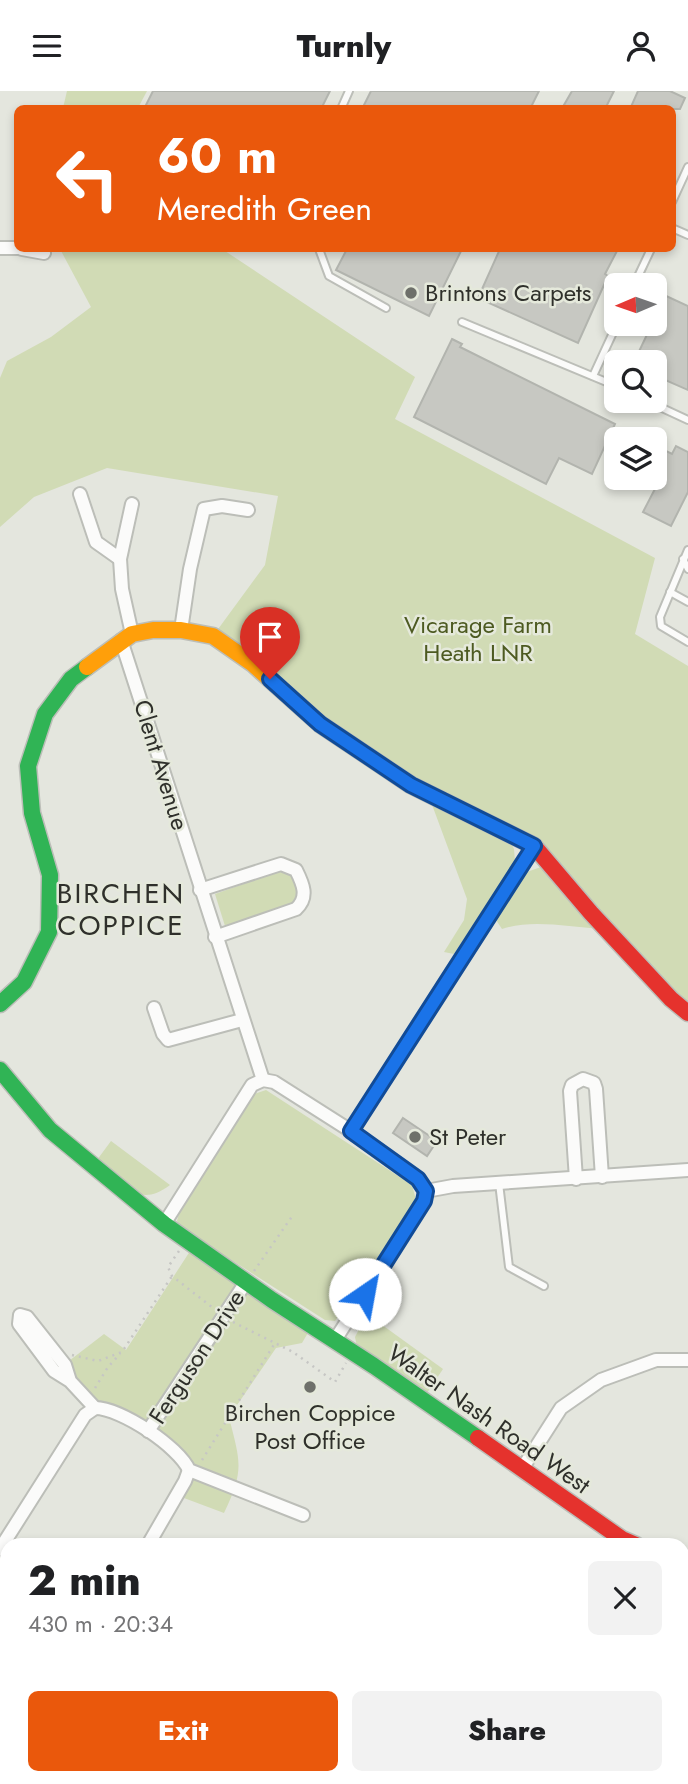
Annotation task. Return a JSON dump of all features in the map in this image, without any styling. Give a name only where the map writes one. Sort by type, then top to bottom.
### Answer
[{"type":"street","points":[[39,252],[44,253]]},
{"type":"street","points":[[80,494],[96,542],[120,559]]},
{"type":"street","name":"Clent Avenue","points":[[132,505],[120,559],[126,637],[200,890],[263,1080]]},
{"type":"street","points":[[181,630],[190,569],[204,509],[222,506],[248,510]]},
{"type":"street","points":[[0,1004],[24,982],[49,932],[50,875],[32,813],[28,766],[45,714],[71,679],[126,637],[153,630],[181,630],[214,636],[253,664],[320,724],[411,785],[534,846],[591,913],[671,999],[688,1013]]},
{"type":"street","points":[[351,1131],[534,846]]},
{"type":"street","points":[[200,890],[281,864],[296,870],[301,881],[303,903],[296,909],[215,937]]},
{"type":"street","points":[[154,1008],[163,1034],[168,1040],[242,1020]]},
{"type":"street","name":"Walter Nash Road West","points":[[0,1070],[50,1129],[164,1224],[621,1538]]},
{"type":"street","points":[[576,1178],[570,1091],[576,1080],[583,1079],[594,1083],[596,1089],[602,1177]]},
{"type":"street","points":[[164,1224],[252,1085],[263,1080],[274,1082],[351,1131],[418,1179],[426,1191],[424,1201],[335,1340]]},
{"type":"street","points":[[426,1191],[453,1186],[688,1170]]},
{"type":"street","name":"Ferguson Drive","points":[[148,1431],[246,1282]]},
{"type":"street","points":[[69,1381],[65,1365],[27,1317],[20,1315],[19,1324],[54,1371],[69,1381],[95,1408]]},
{"type":"street","points":[[522,1469],[561,1408],[601,1380],[656,1360],[688,1360]]},
{"type":"street","points":[[7,1538],[85,1415],[95,1408],[106,1408],[148,1431],[184,1459],[192,1471],[303,1515]]},
{"type":"street","points":[[152,1538],[192,1471]]},
{"type":"lane","points":[[676,193],[688,167]]},
{"type":"lane","points":[[320,252],[329,276],[386,308]]},
{"type":"lane","points":[[640,273],[650,252]]},
{"type":"lane","points":[[462,322],[604,381]]},
{"type":"lane","points":[[593,376],[611,336]]},
{"type":"lane","points":[[667,410],[688,419]]},
{"type":"lane","points":[[688,550],[660,617],[661,626],[688,642]]},
{"type":"lane","points":[[683,559],[688,569]]},
{"type":"lane","points":[[670,592],[688,602]]},
{"type":"lane","points":[[499,1183],[509,1267],[544,1286]]},
{"type":"path","points":[[246,1282],[293,1215]]},
{"type":"path","points":[[181,1249],[168,1267],[172,1276],[224,1317],[293,1352],[335,1381],[353,1352]]},
{"type":"path","points":[[89,1390],[96,1387],[108,1367],[122,1352],[172,1276]]},
{"type":"path","points":[[192,1471],[275,1343]]},
{"type":"path","points":[[58,1356],[67,1353],[98,1361],[122,1352]]},
{"type":"green space","points":[[67,91],[147,91],[140,105],[64,105]]},
{"type":"green space","name":"Vicarage Farm Heath LNR","points":[[62,252],[227,252],[415,377],[395,419],[655,558],[635,634],[688,666],[688,1013],[534,846],[411,785],[213,636],[265,565],[278,496],[107,468],[34,497],[0,527],[0,378],[7,361],[51,337],[91,307]]},
{"type":"green space","points":[[431,802],[510,841],[514,849],[515,861],[454,954],[444,952],[464,920],[467,899]]},
{"type":"green space","points":[[541,867],[550,871],[600,929],[538,924],[502,929],[494,917],[521,874]]},
{"type":"green space","points":[[283,870],[292,874],[298,900],[225,926],[215,894]]},
{"type":"green space","points":[[266,1090],[412,1185],[416,1200],[335,1321],[325,1320],[180,1227],[177,1221],[179,1213],[251,1095]]},
{"type":"green space","points":[[111,1141],[170,1185],[148,1195],[131,1191],[97,1160]]},
{"type":"green space","points":[[194,1245],[312,1326],[302,1343],[276,1348],[229,1417],[238,1456],[238,1475],[224,1513],[176,1495],[185,1481],[184,1459],[54,1371],[20,1315],[65,1364],[104,1334],[126,1350]]},
{"type":"green space","points":[[367,1314],[443,1369],[427,1393],[357,1347],[355,1337]]},
{"type":"building","points":[[153,91],[330,91],[323,105],[146,105]]},
{"type":"building","points":[[371,91],[539,91],[532,105],[364,105]]},
{"type":"building","points":[[572,91],[614,91],[607,105],[564,105]]},
{"type":"building","points":[[638,91],[670,91],[685,98],[680,109],[676,109],[676,105],[632,105]]},
{"type":"building","name":"Brintons Carpets","points":[[345,252],[461,252],[429,316],[336,270]]},
{"type":"building","points":[[499,252],[616,252],[604,273],[604,285],[578,343],[478,298]]},
{"type":"building","points":[[667,296],[688,306],[688,390],[667,381],[667,350],[640,350],[646,336],[667,336]]},
{"type":"building","points":[[452,339],[462,344],[460,347],[615,424],[614,427],[604,427],[604,448],[592,474],[559,458],[546,484],[414,417]]},
{"type":"building","points":[[676,446],[688,452],[688,492],[671,526],[643,512],[654,490],[667,490],[667,452],[672,454]]},
{"type":"building","name":"St Peter","points":[[403,1118],[437,1141],[427,1156],[393,1133]]},
{"type":"traffic: fast","points":[[0,1004],[24,982],[49,932],[50,875],[32,813],[28,766],[45,714],[71,679],[87,667]]},
{"type":"traffic: fast","points":[[0,1070],[50,1130],[164,1224],[478,1438]]},
{"type":"traffic: slow","points":[[87,667],[132,634],[153,630],[181,630],[213,636],[253,664],[320,724],[411,785],[530,844]]},
{"type":"traffic: jam","points":[[530,844],[671,999],[688,1013]]},
{"type":"traffic: jam","points":[[478,1438],[621,1538]]},
{"type":"place","name":"Brintons Carpets","points":[[411,293]]},
{"type":"place","name":"St Peter","points":[[415,1137]]},
{"type":"place","name":"Birchen Coppice Post Office","points":[[310,1387]]},
{"type":"district","name":"BIRCHEN COPPICE","points":[[121,909]]},
{"type":"route","points":[[270,679],[320,724],[411,785],[534,846],[351,1131],[418,1179],[426,1191],[424,1201],[365,1294]]}]
